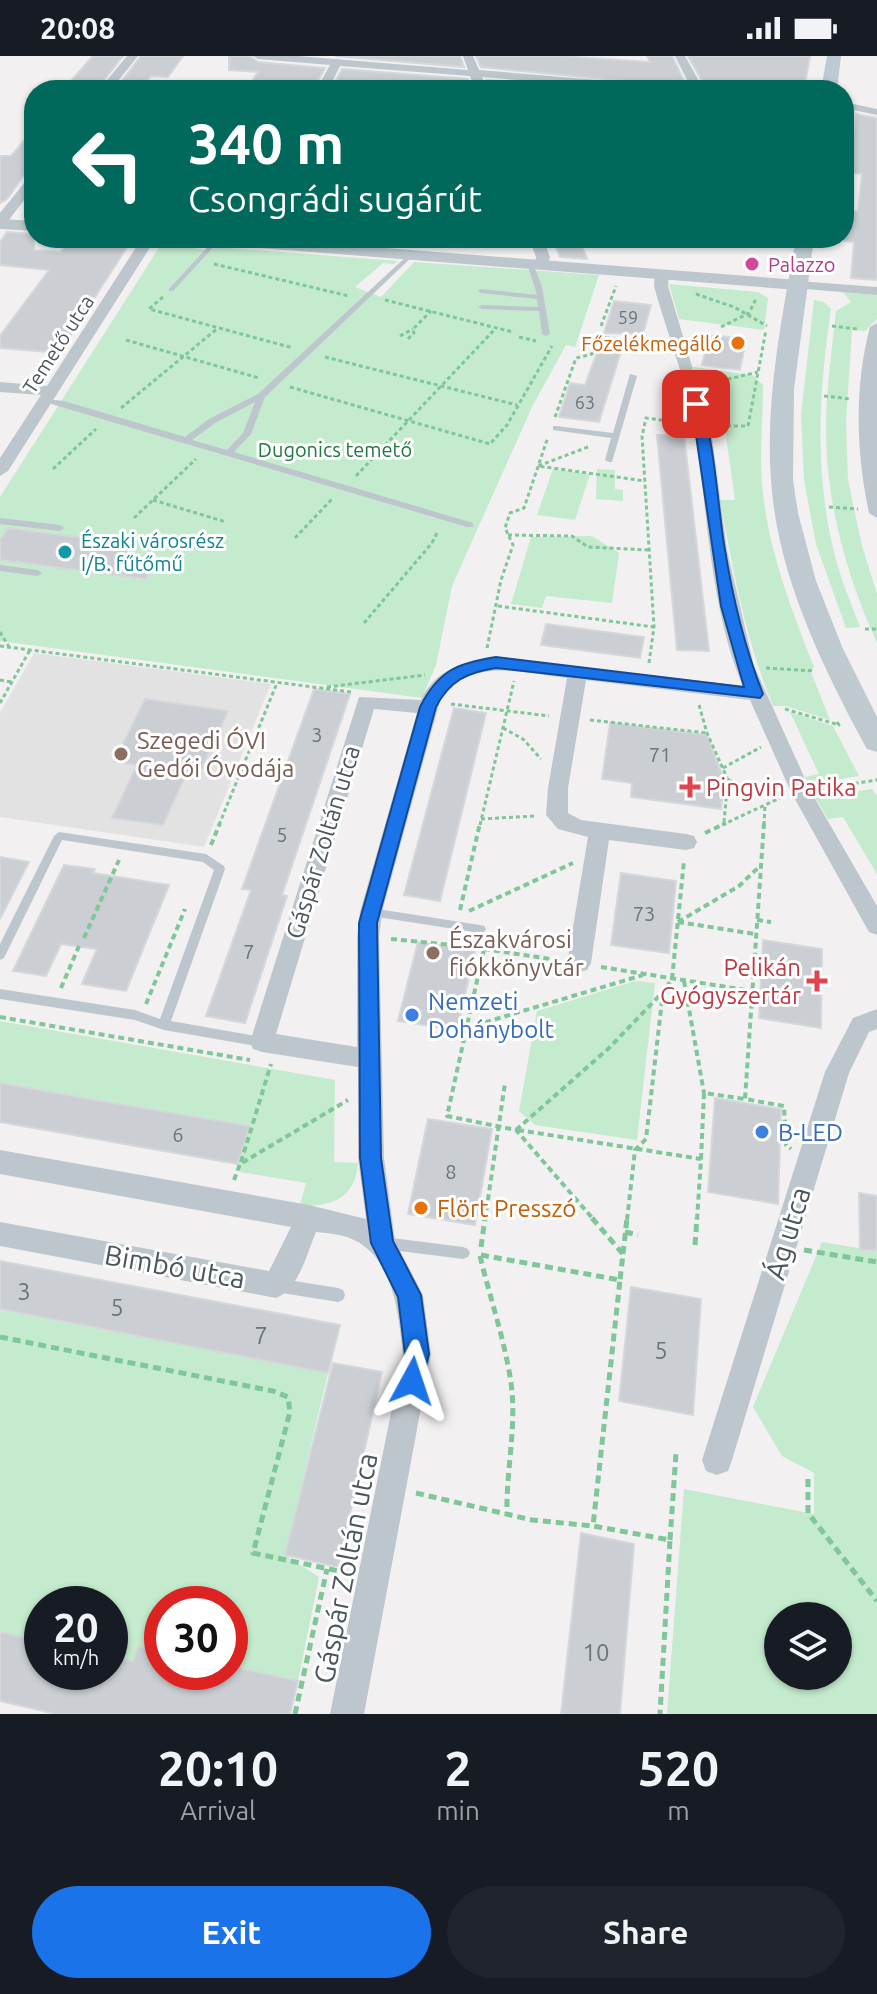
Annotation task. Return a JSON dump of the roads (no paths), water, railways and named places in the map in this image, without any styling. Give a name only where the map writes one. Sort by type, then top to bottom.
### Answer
[{"type":"main road","points":[[830,80],[834,56]]},
{"type":"main road","points":[[804,248],[781,401],[782,483],[787,517],[808,591],[825,636],[877,742]]},
{"type":"street","points":[[113,80],[133,56]]},
{"type":"street","points":[[258,56],[559,80]]},
{"type":"street","points":[[468,56],[477,80]]},
{"type":"street","points":[[680,56],[693,80]]},
{"type":"street","points":[[327,80],[337,62]]},
{"type":"street","points":[[854,107],[877,112]]},
{"type":"street","points":[[0,223],[24,192]]},
{"type":"street","points":[[0,223],[24,225]]},
{"type":"street","name":"Temető utca","points":[[0,471],[143,248]]},
{"type":"street","points":[[338,248],[877,291]]},
{"type":"street","points":[[536,263],[543,257],[540,248]]},
{"type":"street","points":[[662,274],[661,286],[702,425],[718,550],[744,666],[779,746],[792,794],[877,926]]},
{"type":"street","points":[[876,329],[868,404],[870,478],[876,507]]},
{"type":"street","points":[[0,387],[48,396]]},
{"type":"street","name":"Gáspár Zoltán utca","points":[[347,1714],[417,1354],[409,1295],[382,1243],[371,1158],[368,937],[371,912],[429,705],[437,688],[455,674],[485,664],[519,664],[647,680],[697,687],[758,702]]},
{"type":"street","points":[[578,671],[558,788],[557,815],[565,823],[599,841],[686,842]]},
{"type":"street","name":"Gáspár Zoltán utca","points":[[259,1052],[366,702],[429,705]]},
{"type":"street","points":[[579,963],[599,841]]},
{"type":"street","name":"Ág utca","points":[[717,1460],[837,1072],[861,1025],[877,1019]]},
{"type":"street","points":[[259,1052],[370,1059]]},
{"type":"street","points":[[0,1162],[353,1226],[382,1243]]},
{"type":"street","name":"Bimbó utca","points":[[0,1234],[276,1285],[289,1264],[309,1217]]},
{"type":"lane","points":[[171,290],[210,248]]},
{"type":"lane","points":[[188,439],[212,421],[261,396],[412,254]]},
{"type":"lane","points":[[536,263],[546,334]]},
{"type":"lane","points":[[481,291],[540,297]]},
{"type":"lane","points":[[482,307],[542,309]]},
{"type":"lane","points":[[598,337],[680,347]]},
{"type":"lane","points":[[609,460],[633,376]]},
{"type":"lane","points":[[48,396],[470,525]]},
{"type":"lane","points":[[230,452],[247,434],[261,396]]},
{"type":"lane","points":[[556,428],[616,436]]},
{"type":"lane","points":[[0,521],[60,528]]},
{"type":"lane","points":[[0,568],[38,573]]},
{"type":"lane","points":[[0,955],[59,836],[206,858],[220,869],[164,1025]]},
{"type":"lane","points":[[371,912],[480,929]]},
{"type":"lane","points":[[0,994],[135,1015],[259,1052]]},
{"type":"lane","points":[[382,1243],[463,1253]]},
{"type":"lane","points":[[276,1285],[338,1295]]},
{"type":"place","name":"Palazzo","points":[[752,264]]},
{"type":"place","name":"Főzelékmegálló","points":[[738,343]]},
{"type":"place","name":"Északi városrész I/B. fűtőmű","points":[[65,552]]},
{"type":"place","name":"Szegedi ÓVI Gedói Óvodája","points":[[121,754]]},
{"type":"place","name":"Pingvin Patika","points":[[690,787]]},
{"type":"place","name":"Északvárosi fiókkönyvtár","points":[[433,953]]},
{"type":"place","name":"Pelikán Gyógyszertár","points":[[817,981]]},
{"type":"place","name":"Nemzeti Dohánybolt","points":[[412,1015]]},
{"type":"place","name":"B-LED","points":[[762,1132]]},
{"type":"place","name":"Flört Presszó","points":[[421,1208]]},
{"type":"park label","name":"Dugonics temető","points":[[335,449]]}]
